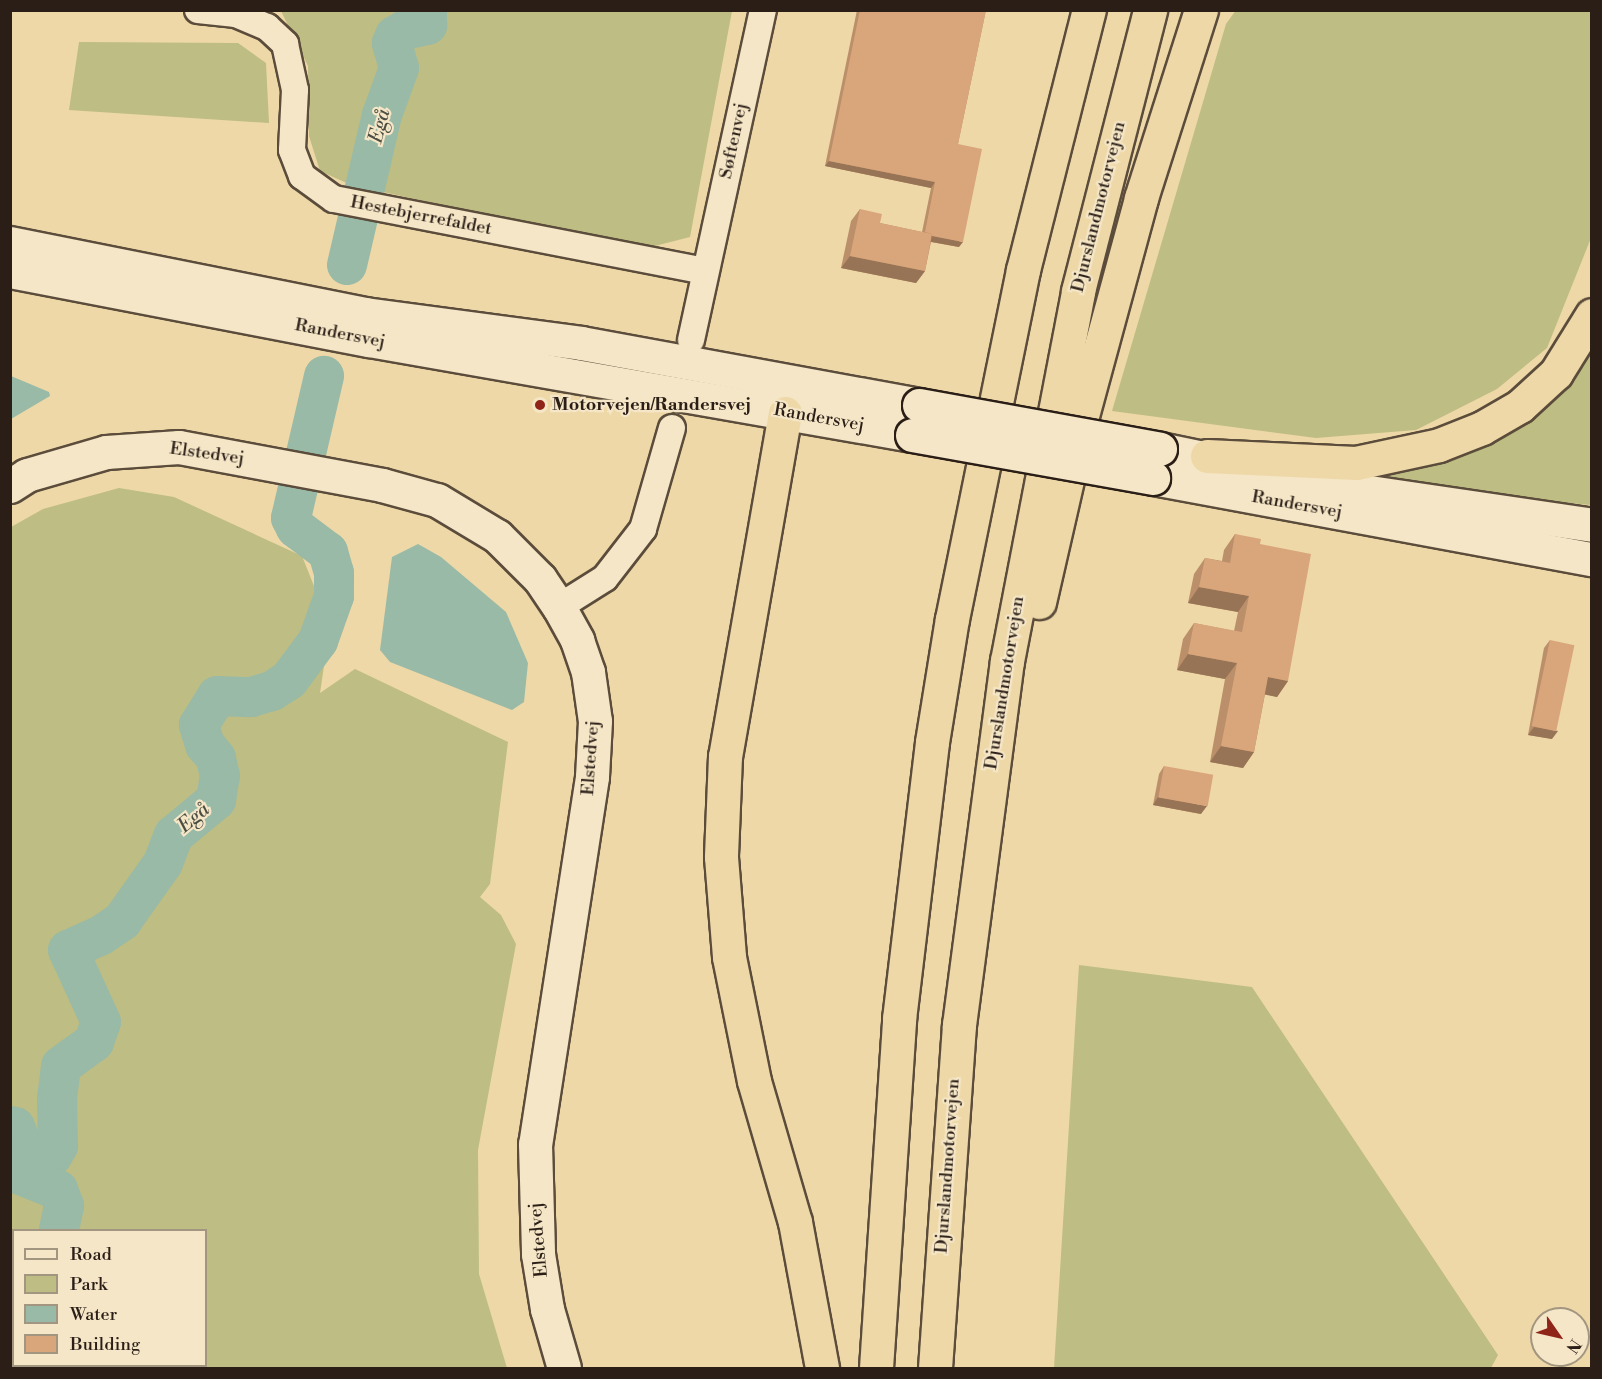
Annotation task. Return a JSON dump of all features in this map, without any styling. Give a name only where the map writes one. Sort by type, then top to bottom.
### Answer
[{"type":"highway","points":[[876,1368],[899,1019],[933,742],[955,608],[1023,270],[1089,10]]},
{"type":"highway","name":"Djurslandmotorvejen","points":[[935,1368],[943,1225],[970,923],[1007,661],[1043,462],[1078,291],[1150,10]]},
{"type":"highway","points":[[970,923],[1080,423],[1177,80],[1201,10]]},
{"type":"highway","points":[[1177,80],[1212,10]]},
{"type":"highway","points":[[1207,456],[1356,463],[1439,445],[1482,428],[1520,406],[1556,373],[1592,315]]},
{"type":"highway","points":[[788,397],[725,756],[721,857],[729,957],[754,1081],[795,1222],[822,1368]]},
{"type":"main road","name":"Randersvej","points":[[10,243],[365,314],[581,343],[788,397]]},
{"type":"main road","name":"Randersvej","points":[[10,271],[369,340],[788,397],[916,420],[1157,464],[1592,559]]},
{"type":"main road","name":"Elstedvej","points":[[10,486],[27,475],[106,452],[179,447],[391,487],[454,509],[518,554],[559,608],[577,640],[588,672],[595,721],[592,777],[535,1144],[538,1254],[547,1309],[564,1368]]},
{"type":"main road","name":"Randersvej","points":[[1157,464],[1207,456],[1356,490],[1592,525]]},
{"type":"street","name":"Hestebjerrefaldet","points":[[198,10],[237,14],[267,27],[285,44],[296,90],[292,150],[302,176],[334,199],[705,272]]},
{"type":"street","name":"Søftenvej","points":[[705,272],[763,10]]},
{"type":"street","points":[[691,340],[705,272]]},
{"type":"street","points":[[559,608],[605,578],[643,529],[672,428]]},
{"type":"green space","points":[[1236,10],[1591,11],[1591,238],[1547,348],[1497,389],[1416,430],[1316,438],[1112,411],[1226,24]]},
{"type":"green space","points":[[281,11],[732,11],[690,237],[643,249],[351,185],[320,171],[309,136],[308,66]]},
{"type":"green space","points":[[79,42],[238,43],[266,63],[269,123],[69,110]]},
{"type":"green space","points":[[1591,337],[1591,505],[1357,483],[1357,475],[1485,447],[1540,404]]},
{"type":"green space","points":[[119,488],[174,497],[302,556],[330,626],[320,693],[355,669],[508,742],[490,884],[480,897],[501,915],[516,944],[478,1150],[479,1274],[507,1368],[11,1368],[11,527],[43,509]]},
{"type":"green space","points":[[1079,965],[1252,987],[1498,1355],[1491,1368],[1054,1368]]},
{"type":"water","points":[[11,376],[49,392],[50,396],[11,419]]},
{"type":"water","points":[[418,544],[441,557],[506,612],[528,663],[524,702],[512,710],[390,662],[380,650],[392,557]]},
{"type":"building","points":[[860,10],[986,10],[958,144],[982,149],[963,242],[932,236],[925,232],[935,182],[829,161]]},
{"type":"building","points":[[860,209],[882,214],[880,223],[932,234],[925,271],[850,256]]},
{"type":"building","points":[[1235,534],[1261,539],[1260,544],[1311,554],[1288,681],[1268,677],[1254,752],[1221,746],[1237,663],[1188,654],[1194,623],[1242,632],[1249,596],[1199,587],[1205,558],[1230,563]]},
{"type":"building","points":[[1550,640],[1574,645],[1556,731],[1532,726]]},
{"type":"building","points":[[1164,766],[1213,775],[1208,806],[1158,798]]},
{"type":"waterway","name":"Egå","points":[[347,265],[382,115],[399,68],[392,43],[395,36],[405,30],[427,25],[427,10]]},
{"type":"waterway","name":"Egå","points":[[10,1126],[15,1127],[26,1156],[44,1159],[52,1156],[58,1146],[57,1099],[61,1066],[94,1042],[101,1022],[68,950],[100,936],[122,921],[163,863],[174,835],[216,800],[220,776],[216,758],[205,745],[199,725],[217,696],[251,697],[272,691],[289,680],[318,641],[334,596],[334,573],[328,552],[296,528],[291,518],[324,376]]},
{"type":"waterway","name":"Egå","points":[[10,1171],[58,1190],[64,1206],[59,1229]]},
{"type":"place","name":"Motorvejen/Randersvej","points":[[540,405]]}]
